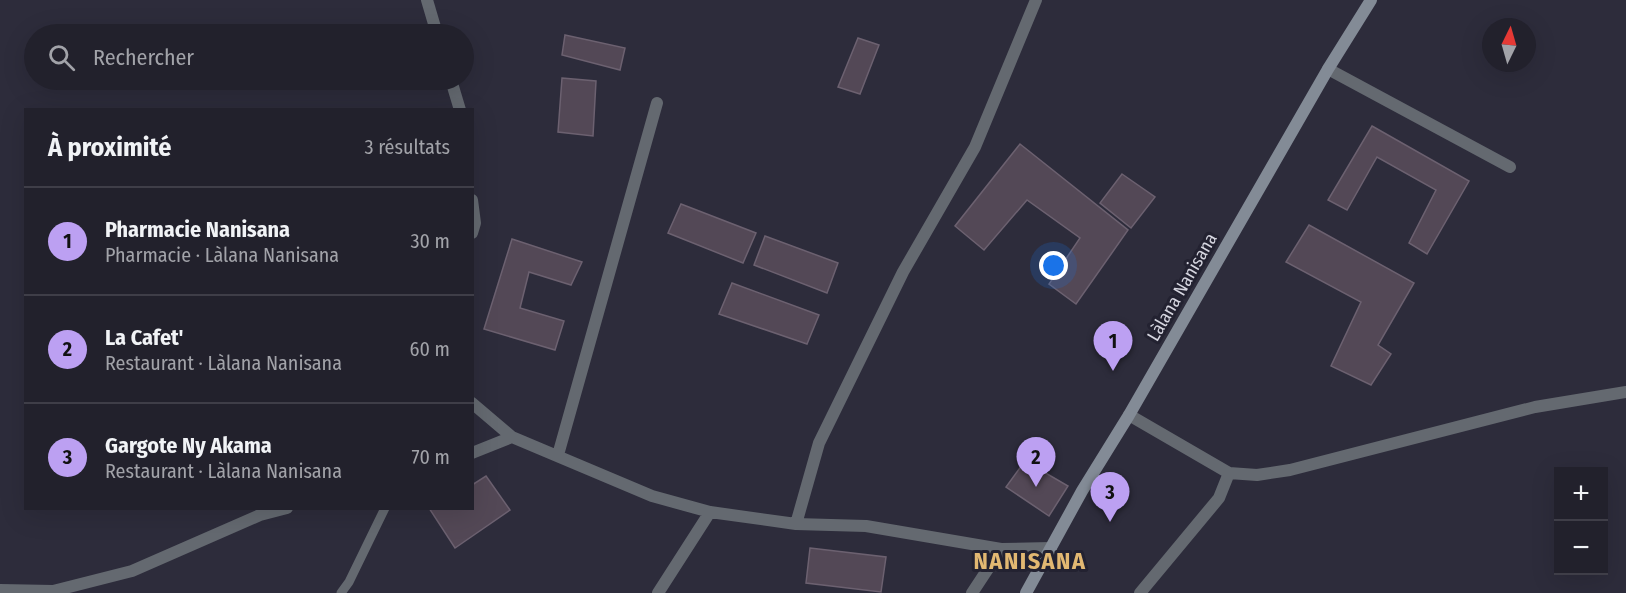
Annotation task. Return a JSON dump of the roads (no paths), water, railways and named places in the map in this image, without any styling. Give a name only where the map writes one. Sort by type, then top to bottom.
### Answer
[{"type":"street","points":[[427,0],[434,24]]},
{"type":"street","points":[[796,524],[819,442],[903,272],[975,147],[1036,0]]},
{"type":"street","name":"Làlana Nanisana","points":[[1026,593],[1082,491],[1130,415],[1328,69],[1371,0]]},
{"type":"street","points":[[1328,69],[1510,167]]},
{"type":"street","points":[[454,90],[459,108]]},
{"type":"street","points":[[558,455],[657,103]]},
{"type":"street","points":[[1130,415],[1229,473],[1257,475],[1290,470],[1535,407],[1626,392]]},
{"type":"street","points":[[474,405],[512,437],[652,496],[710,512],[796,524],[866,526],[1001,549],[1051,548]]},
{"type":"street","points":[[474,452],[512,437]]},
{"type":"street","points":[[1140,593],[1219,498],[1229,473]]},
{"type":"street","points":[[0,590],[53,591],[132,571],[260,515],[279,510]]},
{"type":"street","points":[[658,593],[710,512]]},
{"type":"street","points":[[972,593],[1001,549]]},
{"type":"lane","points":[[341,593],[349,582],[384,510]]},
{"type":"place","name":"Pharmacie Nanisana","points":[[1113,371]]},
{"type":"place","name":"La Cafet'","points":[[1036,487]]},
{"type":"place","name":"Gargote Ny Akama","points":[[1110,522]]},
{"type":"district","name":"NANISANA","points":[[1030,561]]}]
